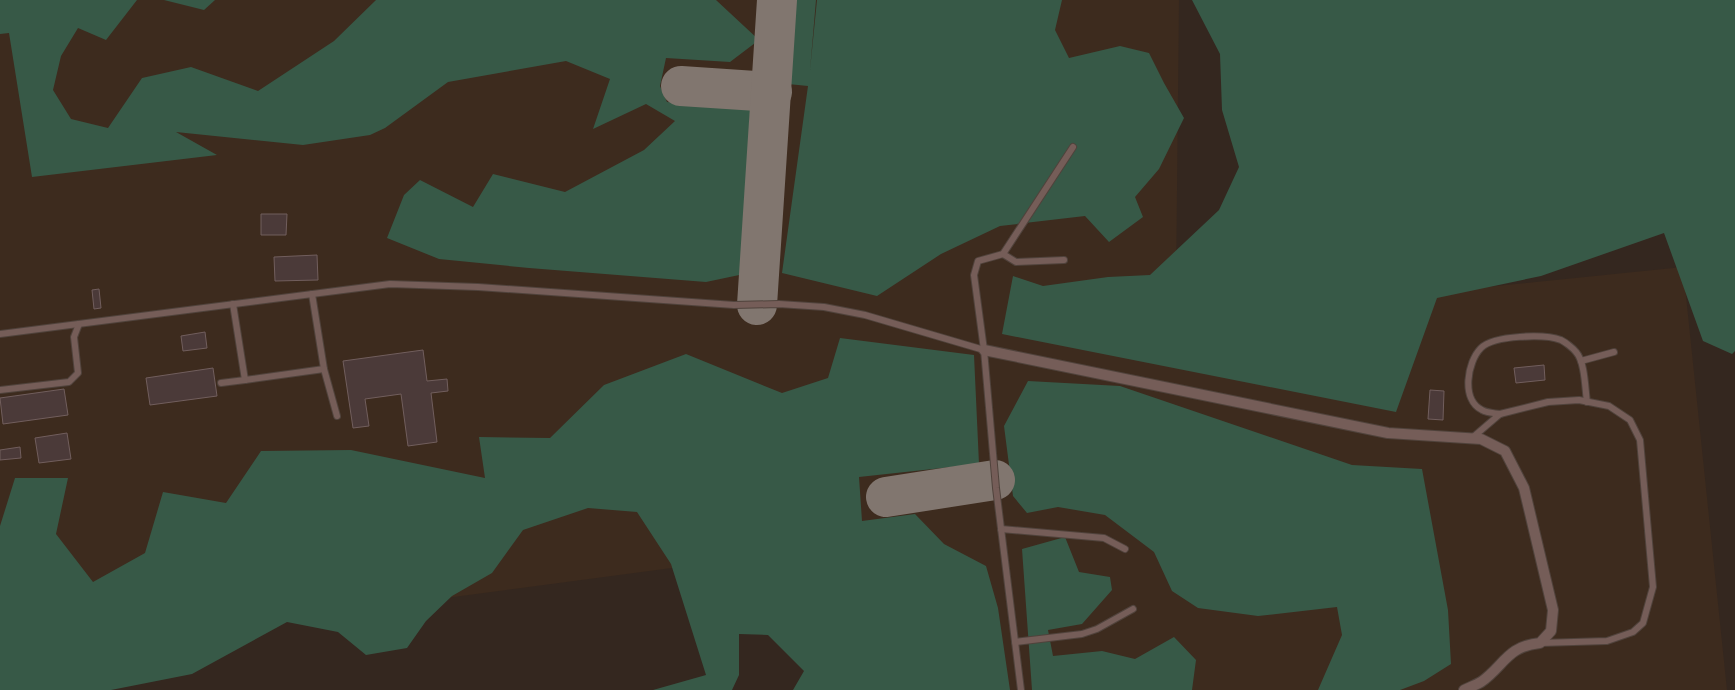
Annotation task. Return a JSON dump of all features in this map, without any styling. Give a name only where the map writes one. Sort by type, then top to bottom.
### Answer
[{"type":"street","points":[[984,350],[1388,433],[1481,439],[1505,451],[1524,488],[1553,610],[1552,631],[1540,643],[1528,644],[1509,654],[1481,682],[1464,690]]},
{"type":"lane","points":[[1021,690],[1001,529],[984,350],[974,275],[978,261],[1004,254],[1073,147]]},
{"type":"lane","points":[[1004,254],[1016,262],[1064,260]]},
{"type":"lane","points":[[0,334],[398,284],[478,287],[734,305],[778,304],[824,307],[865,315],[984,350]]},
{"type":"lane","points":[[312,294],[324,368],[337,416]]},
{"type":"lane","points":[[233,304],[245,380]]},
{"type":"lane","points":[[0,390],[69,382],[78,373],[74,337],[79,324]]},
{"type":"lane","points":[[1540,643],[1607,641],[1633,632],[1643,623],[1653,587],[1640,440],[1630,420],[1608,406],[1588,402],[1580,400],[1548,402],[1500,414],[1481,410],[1473,401],[1468,386],[1468,373],[1476,355],[1482,347],[1505,338],[1525,337],[1562,340],[1576,351],[1581,362],[1588,402]]},
{"type":"lane","points":[[1581,362],[1614,352]]},
{"type":"lane","points":[[221,383],[324,368]]},
{"type":"lane","points":[[1472,438],[1500,414]]},
{"type":"lane","points":[[1001,529],[1104,538],[1125,549]]},
{"type":"lane","points":[[1015,642],[1082,634],[1097,629],[1133,610]]},
{"type":"shaded area","points":[[0,0],[1179,0],[1176,286],[1378,298],[1683,267],[1727,690],[878,690],[831,547],[0,657]]},
{"type":"green space","points":[[0,0],[137,0],[106,40],[78,28],[61,56],[53,90],[71,119],[108,128],[142,78],[191,67],[258,91],[334,41],[376,0],[716,0],[759,40],[730,62],[666,58],[660,86],[667,102],[693,104],[724,96],[751,103],[749,126],[759,135],[757,236],[744,274],[706,282],[529,268],[439,259],[387,238],[404,195],[420,180],[473,207],[493,174],[565,192],[644,150],[675,121],[646,104],[593,129],[610,79],[566,61],[448,82],[385,128],[370,135],[303,145],[176,132],[217,155],[32,177],[9,33],[0,34]]},
{"type":"green space","points":[[164,0],[215,0],[204,10]]},
{"type":"green space","points":[[793,0],[816,0],[810,70],[817,0],[1062,0],[1055,30],[1069,58],[1120,46],[1149,53],[1184,118],[1159,169],[1135,197],[1143,217],[1109,242],[1085,216],[1000,226],[941,254],[877,296],[782,273],[808,86],[788,84]]},
{"type":"green space","points":[[1192,0],[1735,0],[1735,351],[1732,354],[1703,341],[1664,233],[1541,276],[1437,298],[1396,412],[1002,334],[1013,276],[1043,286],[1108,277],[1150,275],[1219,210],[1239,167],[1222,110],[1220,54]]},
{"type":"green space","points":[[840,338],[974,355],[979,464],[859,477],[862,521],[915,514],[944,544],[986,566],[998,608],[1010,690],[793,690],[804,671],[768,635],[739,634],[739,675],[732,690],[653,690],[706,675],[671,564],[637,512],[588,508],[523,530],[492,573],[452,596],[426,621],[407,648],[366,655],[338,632],[287,622],[192,674],[111,690],[0,690],[0,526],[15,478],[68,478],[56,534],[93,582],[145,553],[163,492],[226,503],[261,451],[351,450],[485,478],[479,437],[550,438],[604,385],[686,354],[782,393],[828,378]]},
{"type":"green space","points":[[1028,381],[1120,386],[1352,465],[1422,469],[1448,610],[1451,664],[1424,681],[1400,690],[1318,690],[1342,635],[1337,607],[1258,616],[1198,608],[1172,591],[1154,552],[1105,515],[1058,507],[1027,513],[1013,496],[1004,426]]},
{"type":"green space","points":[[1065,537],[1079,572],[1110,577],[1112,590],[1082,624],[1048,630],[1053,656],[1102,651],[1135,659],[1174,637],[1196,660],[1192,690],[1032,690],[1022,549]]},
{"type":"building","points":[[261,214],[287,214],[286,235],[261,235]]},
{"type":"building","points":[[317,255],[318,280],[275,281],[274,257]]},
{"type":"building","points":[[99,289],[101,308],[94,309],[92,290]]},
{"type":"building","points":[[205,332],[207,348],[183,351],[181,336]]},
{"type":"building","points":[[423,350],[427,381],[447,379],[448,391],[431,393],[437,442],[408,446],[401,394],[365,399],[369,426],[353,428],[343,361]]},
{"type":"building","points":[[1544,365],[1545,380],[1516,383],[1514,368]]},
{"type":"building","points":[[213,368],[217,396],[150,405],[146,378]]},
{"type":"building","points":[[64,389],[68,415],[3,424],[0,398]]},
{"type":"building","points":[[1430,390],[1444,391],[1443,420],[1428,419]]},
{"type":"building","points":[[67,433],[71,459],[39,463],[35,438]]},
{"type":"building","points":[[20,447],[21,458],[0,460],[0,450]]},
{"type":"taxiway","points":[[757,305],[777,0]]},
{"type":"taxiway","points":[[681,86],[772,92]]},
{"type":"taxiway","points":[[886,497],[995,480]]}]
